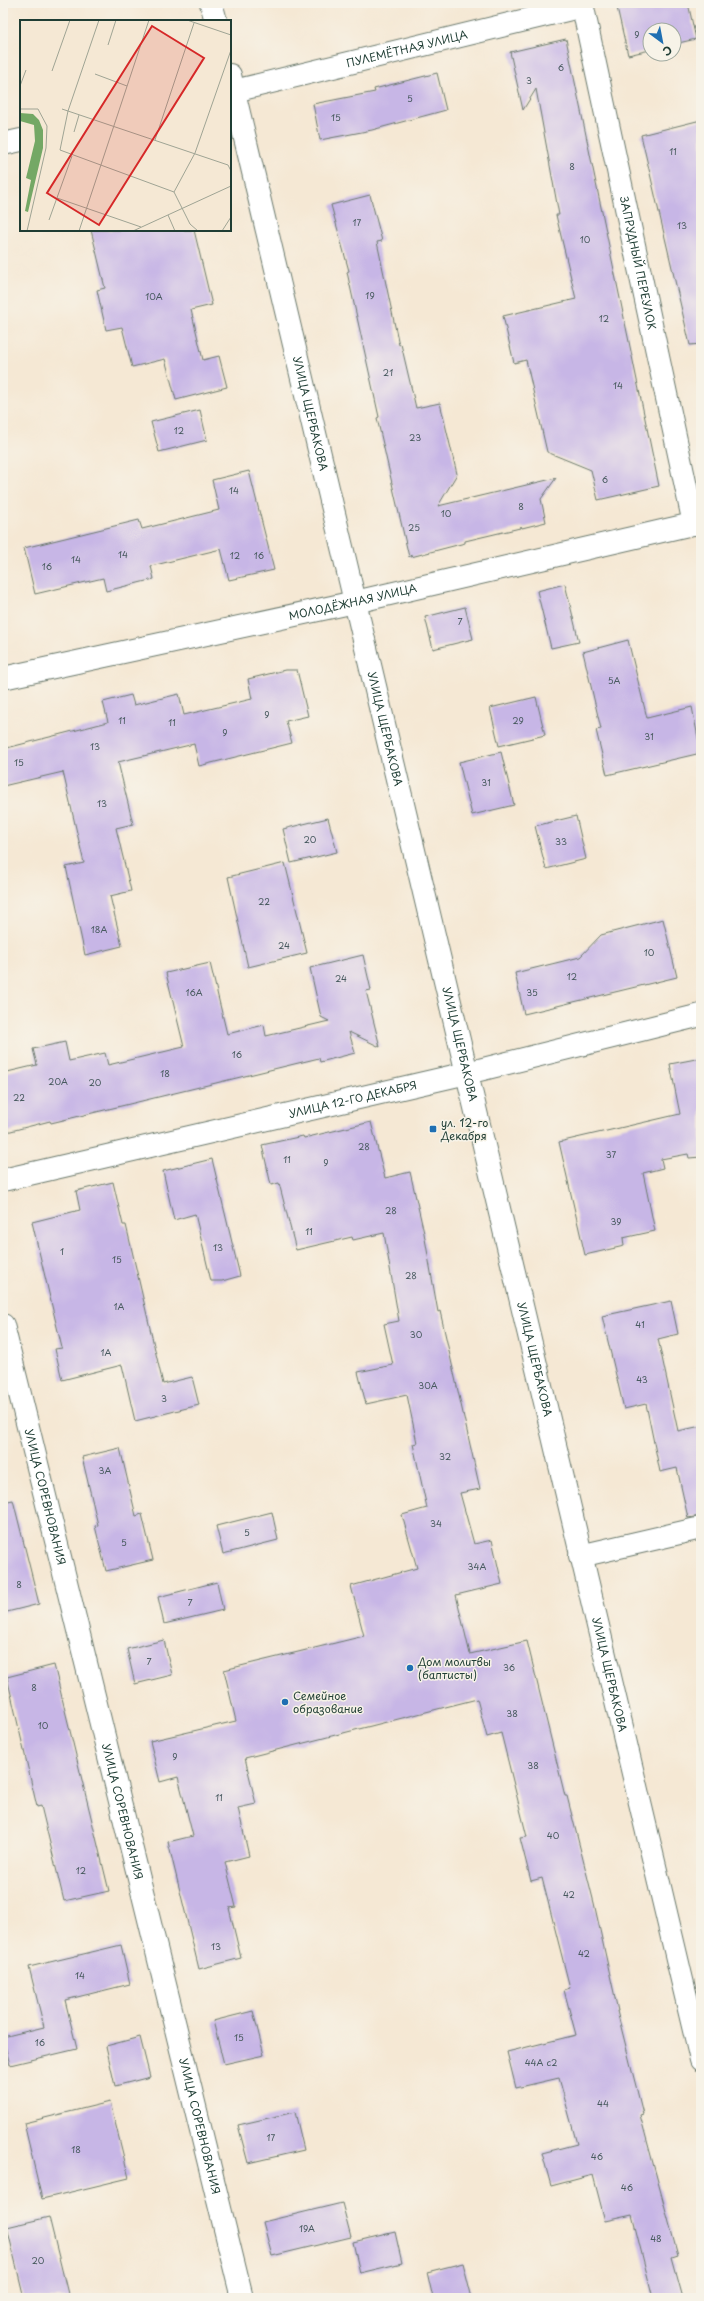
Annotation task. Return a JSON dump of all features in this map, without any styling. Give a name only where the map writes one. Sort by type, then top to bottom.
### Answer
[{"type":"street","points":[[211,3],[216,20]]},
{"type":"street","name":"ПУЛЕМЁТНАЯ УЛИЦА","points":[[231,86],[583,4]]},
{"type":"street","name":"ЗАПРУДНЫЙ ПЕРЕУЛОК","points":[[583,4],[697,523]]},
{"type":"street","name":"УЛИЦА ЩЕРБАКОВА","points":[[231,86],[701,2060]]},
{"type":"street","points":[[3,144],[20,140]]},
{"type":"street","name":"МОЛОДЁЖНАЯ УЛИЦА","points":[[3,678],[354,602],[697,523]]},
{"type":"street","name":"УЛИЦА 12-ГО ДЕКАБРЯ","points":[[3,1180],[467,1073],[701,1015]]},
{"type":"street","name":"УЛИЦА СОРЕВНОВАНИЯ","points":[[3,1326],[242,2298]]},
{"type":"street","points":[[580,1556],[701,1528]]},
{"type":"building","points":[[616,3],[688,3],[696,39],[682,42],[682,22],[642,22],[642,52],[628,55]]},
{"type":"building","points":[[566,39],[659,486],[598,500],[591,470],[547,452],[526,360],[514,363],[503,316],[576,299],[556,215],[559,215],[536,89],[523,110],[510,52]]},
{"type":"building","points":[[437,73],[446,110],[372,130],[320,140],[313,104],[375,92],[374,89]]},
{"type":"building","points":[[701,120],[701,344],[690,345],[641,135]]},
{"type":"building","points":[[370,195],[382,241],[377,242],[399,345],[401,344],[416,408],[440,403],[457,474],[438,506],[556,478],[541,499],[546,522],[522,528],[521,526],[520,528],[465,541],[465,543],[411,557],[411,555],[409,557],[377,418],[379,417],[347,272],[349,271],[331,205]]},
{"type":"building","points":[[91,231],[194,231],[212,305],[191,310],[203,360],[219,356],[227,387],[176,400],[165,359],[132,367],[122,327],[106,330],[97,290],[105,288]]},
{"type":"building","points":[[200,410],[207,440],[159,452],[151,422]]},
{"type":"building","points":[[249,471],[274,570],[229,580],[221,549],[151,566],[154,579],[106,591],[103,578],[35,594],[24,548],[139,520],[142,529],[219,510],[212,480]]},
{"type":"building","points":[[565,584],[579,642],[551,648],[537,591]]},
{"type":"building","points":[[465,607],[473,639],[433,649],[425,617]]},
{"type":"building","points":[[628,640],[647,718],[692,707],[701,753],[607,775],[596,730],[601,729],[583,652]]},
{"type":"building","points":[[285,670],[297,670],[308,716],[286,721],[292,743],[199,766],[194,744],[118,762],[133,824],[116,828],[131,891],[110,896],[122,946],[85,955],[66,867],[84,863],[63,772],[3,786],[3,749],[108,722],[103,702],[131,695],[134,705],[179,694],[184,715],[252,699],[248,679]]},
{"type":"building","points":[[536,697],[545,735],[499,746],[490,708]]},
{"type":"building","points":[[501,752],[514,805],[472,815],[459,762]]},
{"type":"building","points":[[576,816],[586,859],[546,869],[535,826]]},
{"type":"building","points":[[328,818],[337,852],[291,863],[283,829]]},
{"type":"building","points":[[285,863],[307,953],[248,967],[228,877]]},
{"type":"building","points":[[663,919],[677,977],[524,1014],[515,973],[580,957],[601,935]]},
{"type":"building","points":[[363,955],[371,990],[366,991],[380,1047],[349,1032],[355,1053],[320,1062],[319,1058],[51,1123],[50,1121],[3,1133],[3,1073],[37,1065],[33,1049],[65,1042],[69,1061],[105,1053],[108,1065],[184,1047],[166,973],[210,963],[227,1034],[264,1025],[266,1036],[329,1021],[321,1017],[310,968]]},
{"type":"building","points":[[701,1058],[701,1157],[689,1158],[688,1154],[661,1159],[663,1168],[643,1173],[655,1231],[623,1238],[624,1246],[585,1255],[559,1142],[680,1114],[670,1064]]},
{"type":"building","points":[[371,1122],[385,1178],[410,1172],[424,1233],[438,1312],[440,1311],[480,1489],[460,1493],[474,1544],[492,1540],[502,1584],[456,1595],[470,1654],[527,1641],[565,1796],[567,1796],[594,1903],[617,2011],[643,2114],[640,2115],[678,2256],[672,2258],[683,2298],[653,2298],[632,2215],[605,2221],[593,2175],[551,2186],[542,2153],[577,2144],[559,2078],[516,2088],[507,2052],[576,2035],[564,1990],[570,1988],[542,1878],[531,1881],[520,1838],[527,1837],[501,1733],[487,1737],[477,1699],[245,1758],[256,1804],[238,1808],[249,1856],[225,1862],[236,1907],[229,1908],[241,1958],[199,1969],[168,1842],[193,1836],[178,1777],[160,1782],[150,1741],[236,1721],[224,1670],[364,1636],[351,1586],[417,1568],[402,1515],[427,1508],[413,1444],[417,1443],[407,1395],[366,1404],[358,1372],[393,1365],[384,1324],[399,1321],[384,1233],[353,1240],[352,1237],[296,1250],[279,1183],[271,1185],[262,1145],[303,1136],[304,1138]]},
{"type":"building","points":[[212,1159],[240,1276],[222,1281],[211,1281],[195,1214],[174,1220],[163,1171]]},
{"type":"building","points":[[113,1182],[123,1225],[126,1225],[163,1384],[192,1377],[199,1405],[135,1421],[122,1365],[62,1380],[55,1349],[62,1348],[32,1222],[80,1210],[76,1191]]},
{"type":"building","points":[[671,1301],[678,1334],[658,1339],[678,1431],[701,1426],[701,1516],[688,1518],[677,1468],[660,1472],[646,1404],[624,1409],[602,1316]]},
{"type":"building","points":[[120,1448],[136,1516],[142,1514],[153,1560],[106,1571],[95,1526],[98,1525],[82,1457]]},
{"type":"building","points":[[13,1500],[39,1604],[3,1613],[3,1502]]},
{"type":"building","points":[[272,1512],[278,1540],[223,1554],[216,1526]]},
{"type":"building","points":[[217,1582],[223,1610],[164,1624],[158,1597]]},
{"type":"building","points":[[164,1640],[172,1675],[135,1684],[127,1649]]},
{"type":"building","points":[[54,1665],[109,1891],[64,1901],[41,1806],[37,1807],[7,1677]]},
{"type":"building","points":[[121,1945],[130,1984],[65,2000],[77,2049],[10,2065],[3,2037],[44,2027],[29,1967]]},
{"type":"building","points":[[253,2011],[264,2055],[224,2064],[213,2021]]},
{"type":"building","points":[[140,2037],[150,2077],[115,2086],[106,2046]]},
{"type":"building","points":[[110,2102],[129,2178],[42,2199],[24,2123]]},
{"type":"building","points":[[295,2112],[304,2150],[248,2163],[238,2125]]},
{"type":"building","points":[[342,2203],[351,2237],[272,2256],[263,2222]]},
{"type":"building","points":[[49,2217],[69,2298],[24,2298],[7,2227]]},
{"type":"building","points":[[395,2232],[402,2263],[360,2273],[353,2242]]},
{"type":"building","points":[[463,2263],[472,2298],[433,2298],[427,2272]]},
{"type":"place","name":"ул. 12-го Декабря","points":[[433,1129]]},
{"type":"place","name":"Дом молитвы (баптисты)","points":[[410,1668]]},
{"type":"place","name":"Семейное образование","points":[[285,1702]]}]
